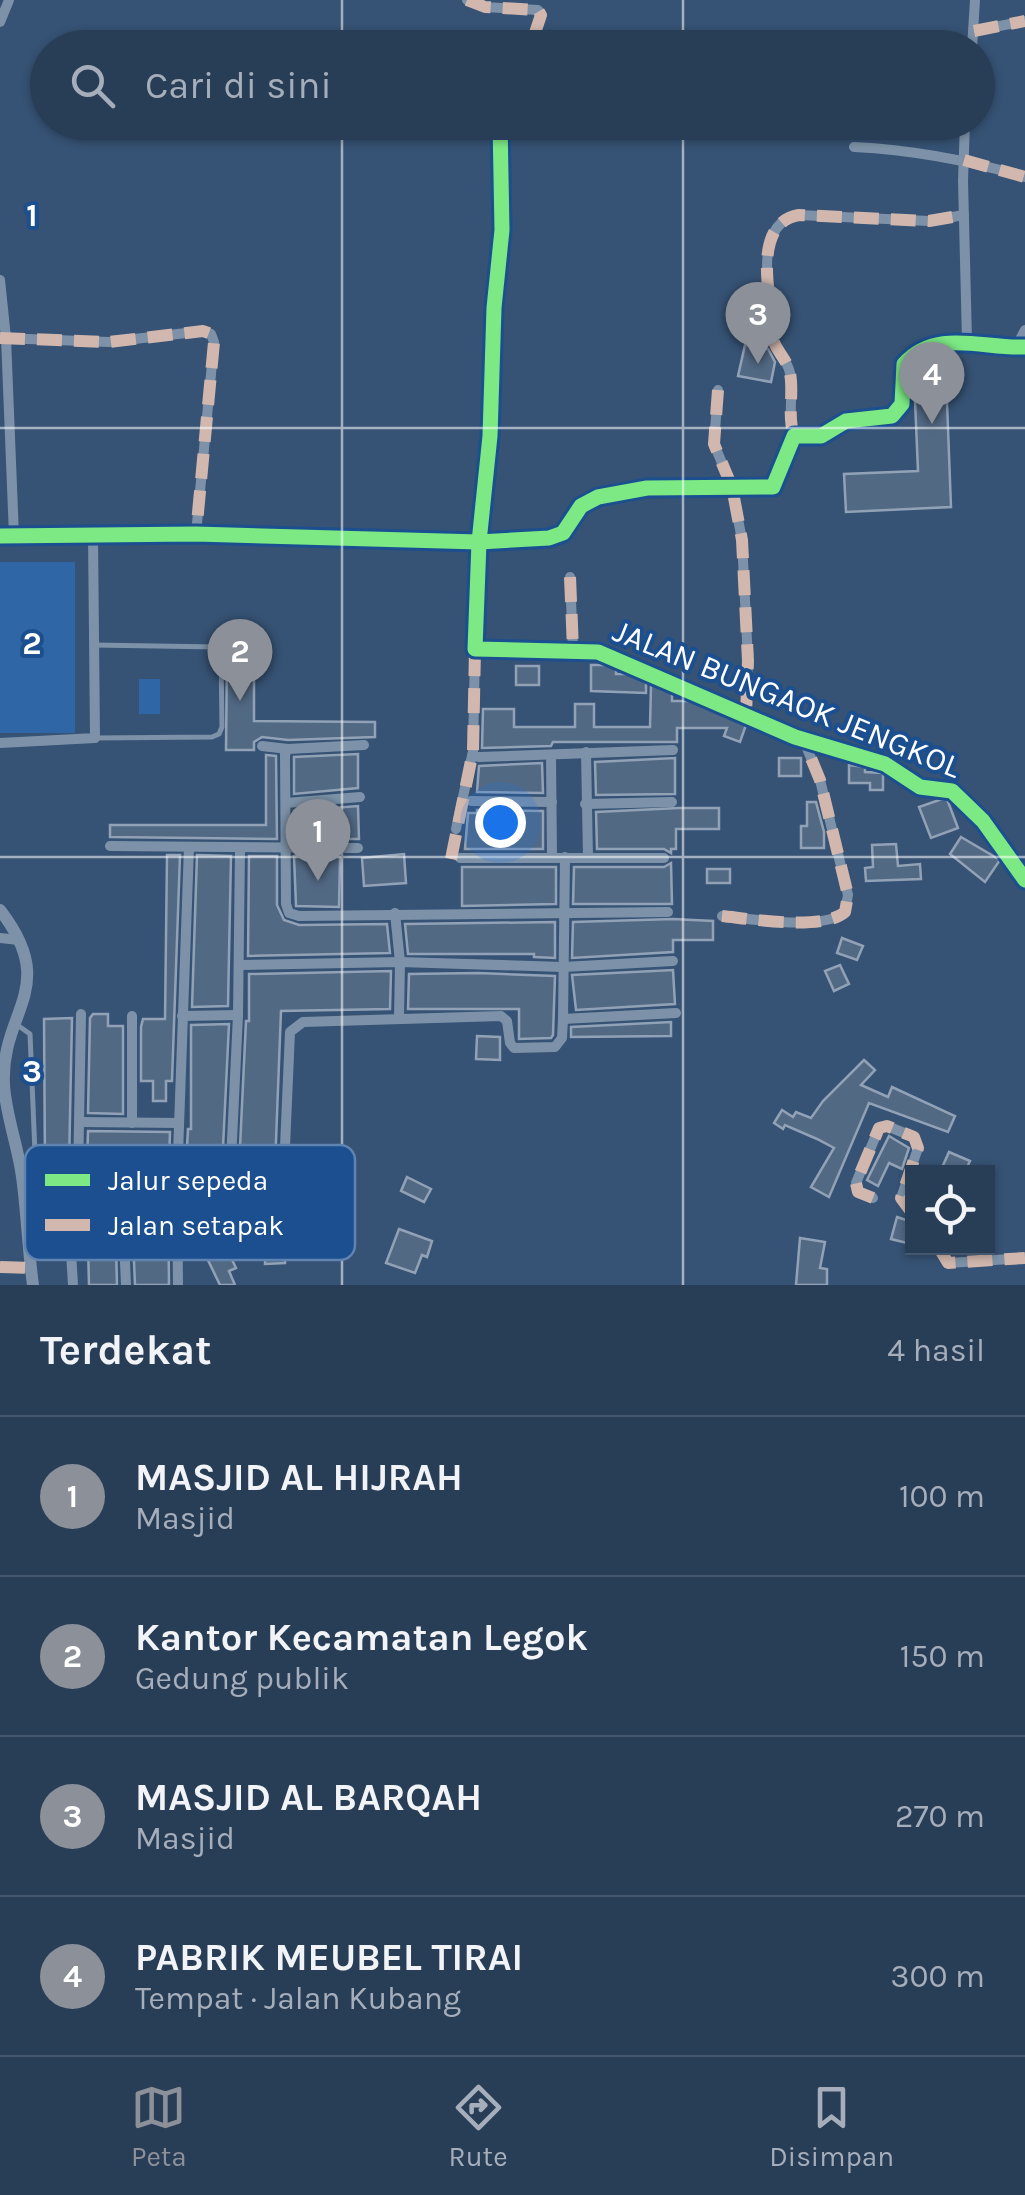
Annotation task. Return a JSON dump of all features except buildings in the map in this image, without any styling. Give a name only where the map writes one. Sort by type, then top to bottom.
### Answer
[{"type":"street","points":[[0,22],[10,0]]},
{"type":"street","points":[[467,0],[485,7],[538,10],[541,15],[536,30]]},
{"type":"street","points":[[974,0],[974,30]]},
{"type":"street","points":[[979,30],[1025,21]]},
{"type":"street","points":[[456,829],[474,751],[479,542],[490,436],[494,308],[502,230],[500,140]]},
{"type":"street","points":[[965,140],[967,340]]},
{"type":"street","points":[[854,147],[884,147],[964,160],[1025,177]]},
{"type":"street","points":[[0,536],[196,534],[479,542],[557,536],[569,527],[586,502],[608,494],[647,488],[773,487],[794,436],[790,423],[790,373],[774,340],[766,278],[776,226],[800,215],[929,221],[964,215]]},
{"type":"street","points":[[0,280],[14,536]]},
{"type":"street","points":[[794,436],[822,436],[846,420],[892,416],[902,404],[902,374],[907,359],[967,340],[984,346],[1021,347],[1025,330]]},
{"type":"street","points":[[3,338],[109,342],[202,331],[211,334],[214,348],[196,534]]},
{"type":"street","points":[[718,390],[714,444],[732,487],[742,540],[748,661],[746,714]]},
{"type":"street","points":[[0,744],[95,738],[94,535]]},
{"type":"street","points":[[570,576],[572,649]]},
{"type":"street","name":"JALAN BUNGAOK JENGKOL","points":[[475,649],[598,652],[804,741],[877,761],[920,787],[952,791],[983,821],[1025,880]]},
{"type":"street","points":[[722,916],[828,920],[846,912],[848,896],[820,780],[804,741]]},
{"type":"street","points":[[262,746],[288,749],[364,745]]},
{"type":"street","points":[[288,749],[288,913],[299,916],[668,912]]},
{"type":"street","points":[[479,758],[673,750]]},
{"type":"street","points":[[586,752],[588,857]]},
{"type":"street","points":[[552,756],[552,857]]},
{"type":"street","points":[[286,803],[360,797]]},
{"type":"street","points":[[471,801],[552,802]]},
{"type":"street","points":[[585,804],[672,802]]},
{"type":"street","points":[[110,846],[358,848]]},
{"type":"street","points":[[178,1145],[189,847]]},
{"type":"street","points":[[232,1145],[240,848]]},
{"type":"street","points":[[283,1145],[289,1040],[293,1027],[303,1022],[501,1016],[507,1021],[510,1043],[516,1049],[555,1047],[562,1038],[563,1019],[565,857]]},
{"type":"street","points":[[460,858],[664,858]]},
{"type":"street","points":[[0,910],[24,950],[28,974],[28,989],[4,1066],[4,1080],[25,1161]]},
{"type":"street","points":[[395,914],[400,962],[399,1019]]},
{"type":"street","points":[[0,938],[19,940]]},
{"type":"street","points":[[238,965],[400,962],[563,967],[673,961]]},
{"type":"street","points":[[563,1019],[676,1013]]},
{"type":"street","points":[[79,1145],[81,1014]]},
{"type":"street","points":[[182,1016],[238,1015]]},
{"type":"street","points":[[132,1016],[132,1122]]},
{"type":"street","points":[[80,1122],[179,1124]]},
{"type":"street","points":[[873,1198],[858,1192],[856,1183],[879,1128],[887,1126],[914,1137],[918,1148],[912,1165]]},
{"type":"street","points":[[943,1255],[948,1263],[1025,1258]]},
{"type":"street","points":[[30,1260],[33,1285]]},
{"type":"street","points":[[71,1260],[73,1285]]},
{"type":"street","points":[[125,1260],[126,1285]]},
{"type":"street","points":[[178,1260],[178,1285]]},
{"type":"street","points":[[0,1266],[30,1268]]},
{"type":"lane","points":[[94,645],[218,647],[222,727],[219,734],[212,736],[95,738]]},
{"type":"lane","points":[[16,1024],[30,1034],[29,1145]]},
{"type":"shaded area","points":[[0,562],[75,562],[75,733],[0,733]]},
{"type":"shaded area","points":[[139,679],[160,679],[160,714],[139,714]]},
{"type":"marked path","points":[[467,0],[485,7],[538,10],[541,15],[536,30]]},
{"type":"marked path","points":[[979,30],[1025,21]]},
{"type":"marked path","points":[[964,160],[1025,177]]},
{"type":"marked path","points":[[794,436],[790,373],[773,339],[768,287],[768,256],[776,229],[785,220],[799,215],[929,221],[964,215]]},
{"type":"marked path","points":[[0,338],[109,342],[203,331],[211,334],[214,342],[196,534]]},
{"type":"marked path","points":[[718,390],[714,444],[732,487],[742,540],[748,661],[746,715]]},
{"type":"marked path","points":[[570,577],[573,649]]},
{"type":"marked path","points":[[451,859],[473,751],[475,649]]},
{"type":"marked path","points":[[722,916],[804,922],[835,918],[845,912],[848,895],[820,780],[804,741]]},
{"type":"marked path","points":[[873,1198],[858,1192],[856,1183],[879,1128],[887,1126],[914,1137],[918,1148],[912,1165]]},
{"type":"marked path","points":[[905,1186],[901,1198],[905,1203]]},
{"type":"marked path","points":[[943,1255],[948,1263],[1025,1258]]},
{"type":"marked path","points":[[0,1267],[31,1268]]},
{"type":"cycle path","points":[[500,140],[502,230],[475,649],[598,652],[795,737],[885,764],[920,787],[952,791],[983,821],[1025,880]]},
{"type":"cycle path","points":[[0,536],[196,534],[479,542],[549,538],[563,533],[581,506],[598,497],[647,488],[773,487],[794,436],[821,436],[846,421],[892,416],[902,404],[904,364],[917,353],[946,343],[1025,347]]},
{"type":"place","name":"MASJID AL BARQAH","points":[[758,364]]},
{"type":"place","name":"PABRIK MEUBEL TIRAI","points":[[932,424]]},
{"type":"place","name":"Kantor Kecamatan Legok","points":[[240,701]]},
{"type":"place","name":"MASJID AL HIJRAH","points":[[318,881]]}]
